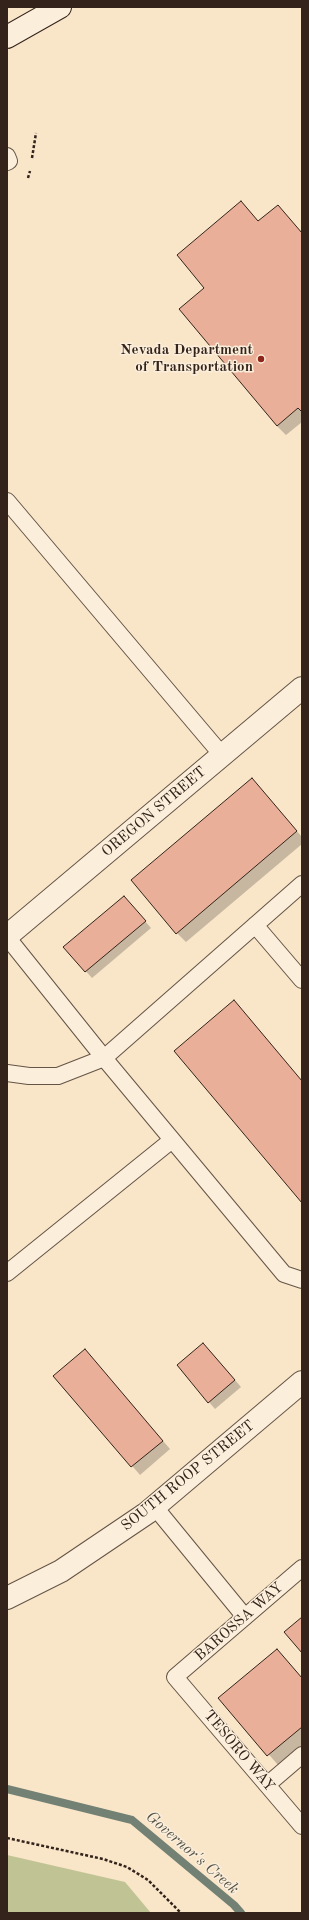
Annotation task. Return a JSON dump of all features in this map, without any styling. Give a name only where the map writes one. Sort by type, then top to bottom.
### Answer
[{"type":"street","points":[[7,36],[60,7]]},
{"type":"street","name":"OREGON STREET","points":[[7,937],[302,688]]},
{"type":"street","name":"SOUTH ROOP STREET","points":[[7,1598],[61,1572],[147,1513],[302,1382]]},
{"type":"lane","points":[[7,156],[9,161],[7,162]]},
{"type":"lane","points":[[7,501],[222,755]]},
{"type":"lane","points":[[7,1073],[29,1076],[58,1076],[104,1058],[302,884]]},
{"type":"lane","points":[[255,925],[302,980]]},
{"type":"lane","points":[[7,937],[104,1058],[284,1274],[302,1280]]},
{"type":"lane","points":[[7,1272],[172,1140]]},
{"type":"lane","points":[[154,1506],[245,1617]]},
{"type":"lane","name":"BAROSSA WAY","points":[[175,1677],[302,1568]]},
{"type":"lane","name":"TESORO WAY","points":[[175,1677],[302,1826]]},
{"type":"lane","points":[[267,1785],[302,1755]]},
{"type":"path","points":[[7,1838],[103,1859],[127,1867],[148,1880],[181,1913]]},
{"type":"green space","points":[[7,1855],[125,1882],[151,1913],[7,1913]]},
{"type":"building","name":"Nevada Department of Transportation","points":[[241,201],[258,221],[278,205],[302,233],[302,412],[298,408],[277,426],[179,309],[204,288],[177,255]]},
{"type":"building","points":[[252,778],[297,831],[176,934],[131,880]]},
{"type":"building","points":[[124,896],[146,921],[85,972],[63,947]]},
{"type":"building","points":[[234,1000],[302,1081],[302,1203],[174,1051]]},
{"type":"building","points":[[203,1343],[235,1380],[208,1403],[177,1365]]},
{"type":"building","points":[[85,1349],[163,1441],[131,1467],[53,1376]]},
{"type":"building","points":[[302,1617],[302,1653],[284,1632]]},
{"type":"building","points":[[277,1649],[302,1678],[302,1727],[267,1756],[218,1698]]},
{"type":"waterway","name":"Governor's Creek","points":[[7,1789],[132,1820],[234,1905],[241,1913]]},
{"type":"place","name":"Nevada Department of Transportation","points":[[261,359]]}]
